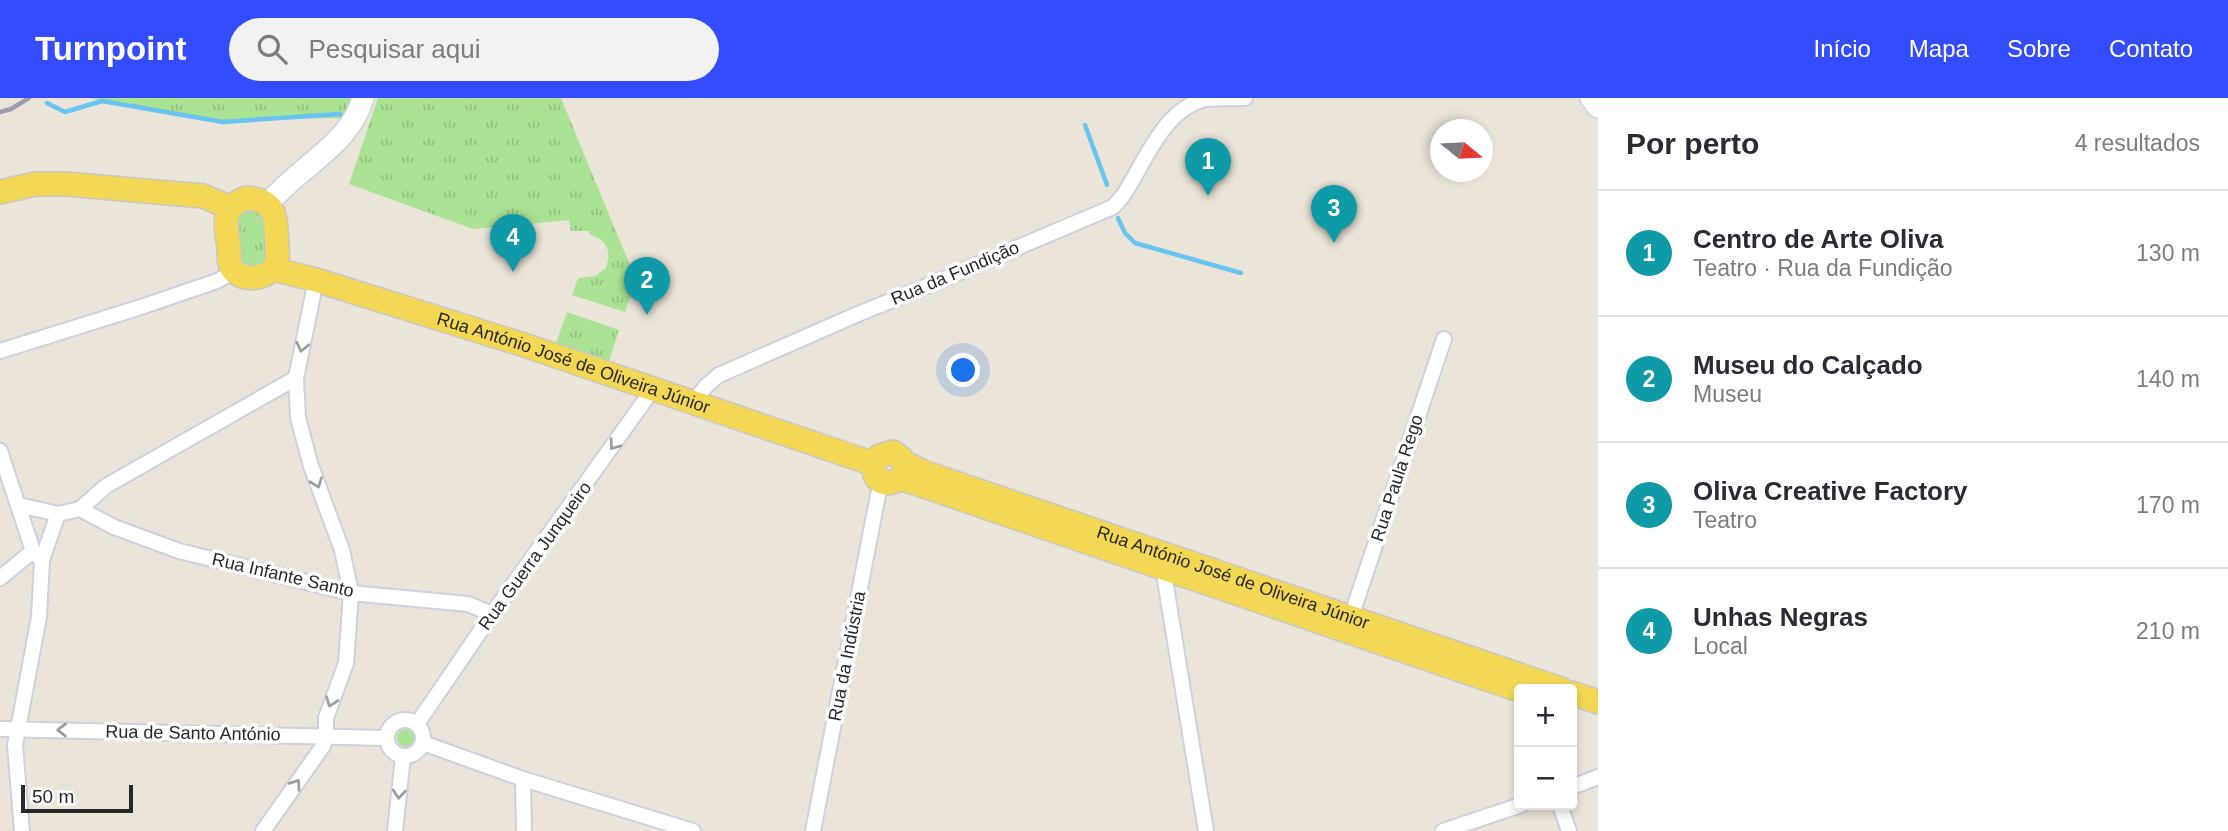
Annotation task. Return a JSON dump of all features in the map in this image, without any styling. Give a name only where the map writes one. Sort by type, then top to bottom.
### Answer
[{"type":"main road","points":[[0,192],[35,184],[66,184],[203,196],[231,208]]},
{"type":"main road","points":[[235,271],[230,265],[226,221],[231,208],[246,198],[259,199],[268,204],[275,217],[277,259],[273,268]]},
{"type":"main road","name":"Rua António José de Oliveira Júnior","points":[[235,271],[250,278],[257,278],[273,268],[316,280],[524,345],[890,472],[922,472],[1514,688]]},
{"type":"main road","name":"Rua António José de Oliveira Júnior","points":[[1162,561],[1351,617],[1546,684]]},
{"type":"main road","points":[[1577,695],[1598,702]]},
{"type":"main road","points":[[1577,710],[1598,717]]},
{"type":"street","points":[[268,204],[351,126],[363,98]]},
{"type":"street","points":[[1184,103],[1207,99],[1245,98]]},
{"type":"street","points":[[1591,98],[1598,107]]},
{"type":"street","name":"Rua da Fundição","points":[[693,403],[719,375],[1113,206],[1133,182],[1184,103]]},
{"type":"street","name":"Rua António José de Oliveira Júnior","points":[[0,351],[141,307],[217,281],[235,271]]},
{"type":"street","points":[[263,831],[323,746],[326,718],[346,663],[351,593],[342,550],[307,454],[298,418],[296,378],[316,280]]},
{"type":"street","name":"Rua Paula Rego","points":[[1351,617],[1444,339]]},
{"type":"street","points":[[19,505],[58,514],[80,509],[106,486],[296,378]]},
{"type":"street","name":"Rua Guerra Junqueiro","points":[[417,724],[653,389]]},
{"type":"street","points":[[0,451],[37,556],[39,617],[15,744],[22,831]]},
{"type":"street","name":"Rua da Indústria","points":[[813,831],[878,495],[890,472]]},
{"type":"street","name":"Rua Infante Santo","points":[[80,509],[114,527],[179,551],[351,593],[468,604],[492,614]]},
{"type":"street","points":[[0,578],[37,556],[58,514]]},
{"type":"street","points":[[1162,561],[1206,831]]},
{"type":"street","points":[[408,719],[417,724],[423,732],[423,743],[418,752],[403,756],[390,748],[387,738],[390,728],[397,721],[408,719]]},
{"type":"street","name":"Rua de Santo António","points":[[0,729],[387,738]]},
{"type":"street","points":[[423,743],[523,779],[693,831]]},
{"type":"street","points":[[395,831],[403,756]]},
{"type":"street","points":[[1577,785],[1598,777]]},
{"type":"street","points":[[523,779],[524,831]]},
{"type":"street","points":[[1443,831],[1514,807]]},
{"type":"street","points":[[1562,810],[1569,831]]},
{"type":"green space","points":[[88,98],[355,98],[344,118],[251,119],[236,123]]},
{"type":"green space","points":[[378,98],[561,98],[636,280],[625,312],[572,295],[578,278],[595,276],[605,269],[608,252],[604,243],[590,235],[589,231],[571,231],[569,220],[473,229],[349,184]]},
{"type":"green space","points":[[247,210],[257,210],[264,217],[267,259],[263,265],[248,268],[240,261],[237,233],[239,220]]},
{"type":"green space","points":[[567,312],[619,330],[609,361],[556,343]]},
{"type":"green space","points":[[402,729],[410,729],[415,738],[413,745],[402,747],[397,742],[397,734]]},
{"type":"waterway","points":[[47,103],[65,112],[102,101],[223,122],[339,114],[345,117]]},
{"type":"waterway","points":[[1085,125],[1107,185]]},
{"type":"waterway","points":[[1118,218],[1125,233],[1135,243],[1241,273]]},
{"type":"railway","points":[[0,112],[29,98]]},
{"type":"place","name":"Centro de Arte Oliva","points":[[1208,196]]},
{"type":"place","name":"Oliva Creative Factory","points":[[1334,243]]},
{"type":"place","name":"Unhas Negras","points":[[513,272]]},
{"type":"place","name":"Museu do Calçado","points":[[647,315]]}]
